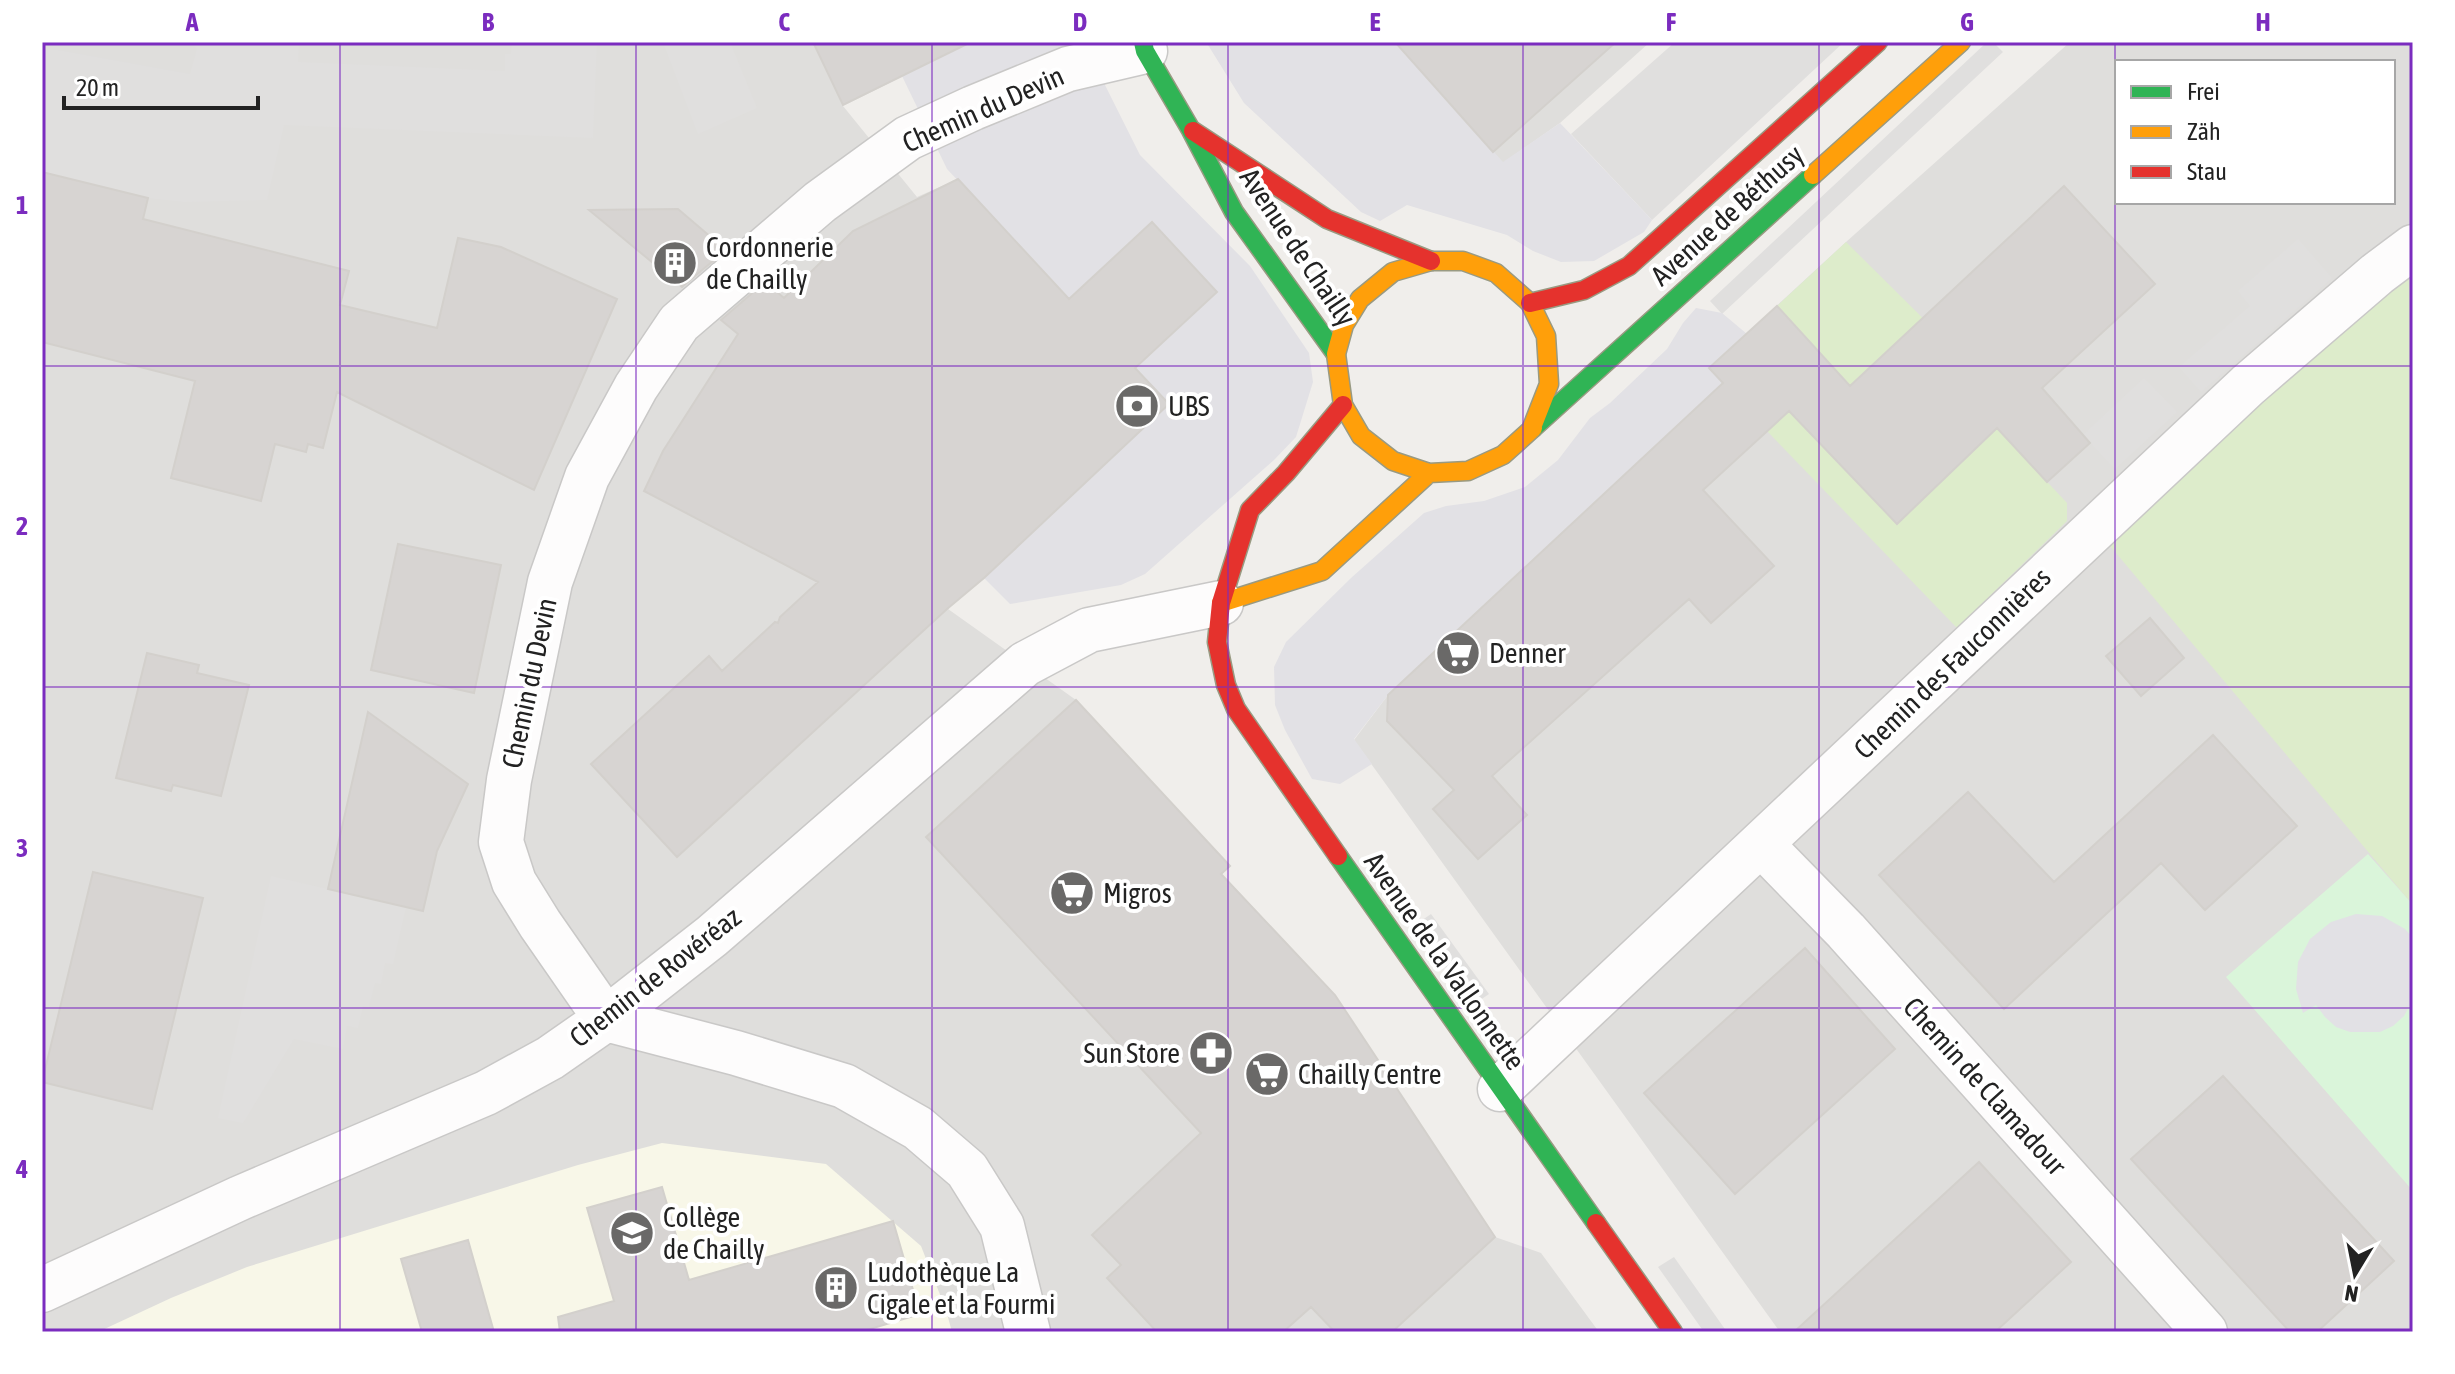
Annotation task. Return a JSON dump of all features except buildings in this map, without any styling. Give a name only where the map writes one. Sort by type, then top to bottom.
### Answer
[{"type":"street","name":"Avenue de Béthusy","points":[[1530,303],[1584,290],[1629,266],[1878,42]]},
{"type":"street","name":"Avenue de Béthusy","points":[[1531,430],[1549,384],[1546,336],[1530,303],[1496,273],[1463,261],[1431,261],[1393,272],[1360,299],[1344,325],[1336,354],[1343,405],[1361,436],[1393,461],[1429,473],[1468,471],[1503,455],[1531,430],[1961,42]]},
{"type":"street","name":"Avenue de Chailly","points":[[1144,47],[1234,212],[1336,354]]},
{"type":"street","name":"Chemin du Devin","points":[[606,1019],[514,882],[501,842],[509,780],[550,582],[587,477],[636,387],[679,323],[820,202],[908,138],[1068,69],[1144,47]]},
{"type":"street","name":"Avenue de Chailly","points":[[1191,130],[1327,219],[1431,261]]},
{"type":"street","name":"Chemin des Fauconnières","points":[[1500,1089],[2248,385],[2413,247]]},
{"type":"street","points":[[1221,603],[1250,510],[1286,473],[1343,405]]},
{"type":"street","name":"Chemin de Rovéréaz","points":[[42,1290],[240,1198],[486,1093],[550,1058],[606,1019],[712,936],[1025,664],[1089,630],[1221,603],[1322,571],[1429,473]]},
{"type":"street","name":"Avenue de la Vallonnette","points":[[1221,603],[1217,642],[1226,685],[1236,709],[1673,1332]]},
{"type":"street","name":"Chemin de Clamadour","points":[[1761,844],[1846,931],[2205,1332]]},
{"type":"street","points":[[606,1019],[736,1053],[844,1086],[918,1128],[967,1170],[1002,1226],[1028,1332]]},
{"type":"shaded area","points":[[42,42],[972,42],[843,106],[917,197],[958,179],[1169,404],[948,609],[1076,700],[1230,866],[1222,874],[1335,995],[1495,1237],[1541,1253],[1599,1332],[42,1332]]},
{"type":"shaded area","points":[[185,42],[299,42],[298,62],[505,71],[505,54],[511,54],[512,42],[597,42],[593,138],[284,125],[267,200],[185,202],[148,198],[42,172],[42,50],[58,50],[190,74],[197,49],[192,43]]},
{"type":"shaded area","points":[[663,42],[730,42],[757,108],[698,134]]},
{"type":"shaded area","points":[[972,42],[1108,42],[1105,85],[1140,155],[1250,266],[1309,353],[1313,382],[1296,437],[1145,574],[1121,585],[1010,604],[984,578],[1169,404],[947,169],[902,76]]},
{"type":"shaded area","points":[[1212,42],[1378,42],[1398,45],[1503,162],[1560,123],[1652,220],[1644,232],[1594,261],[1561,262],[1533,251],[1507,235],[1407,205],[1380,221],[1361,212],[1244,103],[1208,45]]},
{"type":"shaded area","points":[[1378,42],[1650,42],[1560,123],[1503,163]]},
{"type":"shaded area","points":[[1675,42],[1844,42],[1652,220],[1571,134]]},
{"type":"shaded area","points":[[1987,42],[1993,42],[2003,52],[1722,314],[1710,301]]},
{"type":"shaded area","points":[[2070,42],[2413,42],[2413,1332],[1780,1332],[1354,740],[1388,695],[1709,368]]},
{"type":"shaded area","points":[[2298,239],[2332,278],[2201,392],[2179,367],[2250,306],[2238,291]]},
{"type":"shaded area","points":[[1696,308],[1722,313],[1747,334],[1710,368],[1725,386],[1388,695],[1354,739],[1372,764],[1340,784],[1312,779],[1275,705],[1274,667],[1286,642],[1424,513],[1446,506],[1484,501],[1525,487],[1558,460],[1590,418],[1667,349]]},
{"type":"shaded area","points":[[2144,378],[2177,412],[2115,469],[2083,435]]},
{"type":"shaded area","points":[[271,876],[406,907],[393,964],[385,963],[381,984],[375,983],[369,1007],[363,1006],[358,1028],[347,1026],[343,1049],[294,1039],[243,1123],[218,1118]]},
{"type":"shaded area","points":[[1431,914],[1489,994],[1473,1005],[1415,925]]},
{"type":"shaded area","points":[[2356,914],[2382,916],[2405,929],[2413,938],[2411,1003],[2404,1016],[2380,1032],[2350,1032],[2336,1027],[2316,1005],[2303,1013],[2296,989],[2298,962],[2310,939],[2331,922]]},
{"type":"shaded area","name":"Collège de Chailly","points":[[662,1143],[826,1164],[921,1246],[952,1332],[98,1332],[247,1267],[578,1165]]},
{"type":"shaded area","points":[[1674,1257],[1727,1332],[1704,1332],[1658,1267]]},
{"type":"green space","points":[[1846,242],[1957,352],[2052,400],[2008,440],[2067,503],[2067,521],[1957,628],[1767,431],[1794,325],[1777,306]]},
{"type":"green space","points":[[2413,269],[2413,905],[2105,540]]},
{"type":"green space","points":[[2368,854],[2413,905],[2413,1191],[2226,977]]},
{"type":"traffic: fast","points":[[1143,42],[1145,51],[1234,212],[1336,354]]},
{"type":"traffic: fast","points":[[1533,428],[1813,175]]},
{"type":"traffic: fast","points":[[1338,856],[1596,1223]]},
{"type":"traffic: slow","points":[[1813,175],[1961,42]]},
{"type":"traffic: slow","points":[[1531,430],[1549,384],[1546,336],[1530,303],[1496,273],[1463,261],[1431,261],[1393,272],[1360,299],[1344,325],[1336,354],[1343,405],[1361,436],[1393,461],[1429,473],[1468,471],[1503,455],[1533,428]]},
{"type":"traffic: slow","points":[[1221,603],[1322,571],[1429,473]]},
{"type":"traffic: jam","points":[[1530,303],[1584,290],[1629,266],[1878,42]]},
{"type":"traffic: jam","points":[[1193,131],[1327,219],[1431,261]]},
{"type":"traffic: jam","points":[[1338,856],[1236,709],[1226,685],[1217,642],[1221,603],[1250,510],[1286,473],[1343,405]]},
{"type":"traffic: jam","points":[[1596,1223],[1673,1332]]},
{"type":"place","name":"Cordonnerie de Chailly","points":[[675,263]]},
{"type":"place","name":"UBS","points":[[1137,406]]},
{"type":"place","name":"Denner","points":[[1458,653]]},
{"type":"place","name":"Migros","points":[[1072,893]]},
{"type":"place","name":"Sun Store","points":[[1211,1053]]},
{"type":"place","name":"Chailly Centre","points":[[1267,1074]]},
{"type":"place","name":"Collège de Chailly","points":[[632,1233]]},
{"type":"place","name":"Ludothèque La Cigale et la Fourmi","points":[[836,1288]]}]
